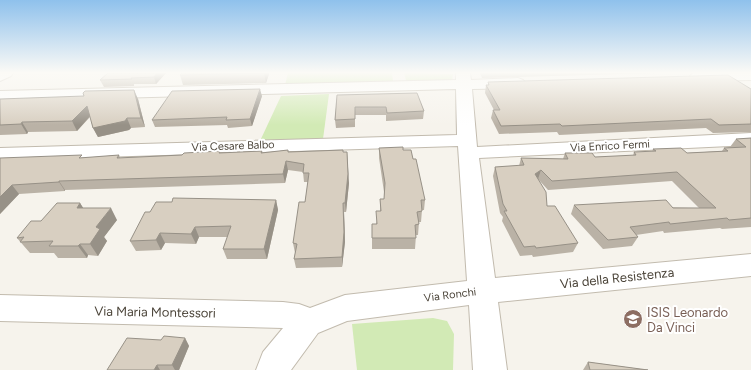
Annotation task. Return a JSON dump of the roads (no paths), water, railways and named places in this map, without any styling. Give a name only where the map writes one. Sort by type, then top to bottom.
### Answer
[{"type":"street","points":[[0,96],[156,90]]},
{"type":"street","name":"Via Ronchi","points":[[307,323],[345,308],[483,291],[464,90]]},
{"type":"street","name":"Via Enrico Fermi","points":[[468,146],[751,139]]},
{"type":"street","name":"Via Cesare Balbo","points":[[0,154],[219,146],[468,146]]},
{"type":"street","name":"Via della Resistenza","points":[[483,291],[751,265]]},
{"type":"street","points":[[483,291],[490,370]]},
{"type":"street","name":"Via Maria Montessori","points":[[0,308],[283,315],[299,317],[307,323]]},
{"type":"street","points":[[273,370],[275,364],[307,323]]},
{"type":"place","name":"ISIS Leonardo Da Vinci","points":[[633,319]]}]
